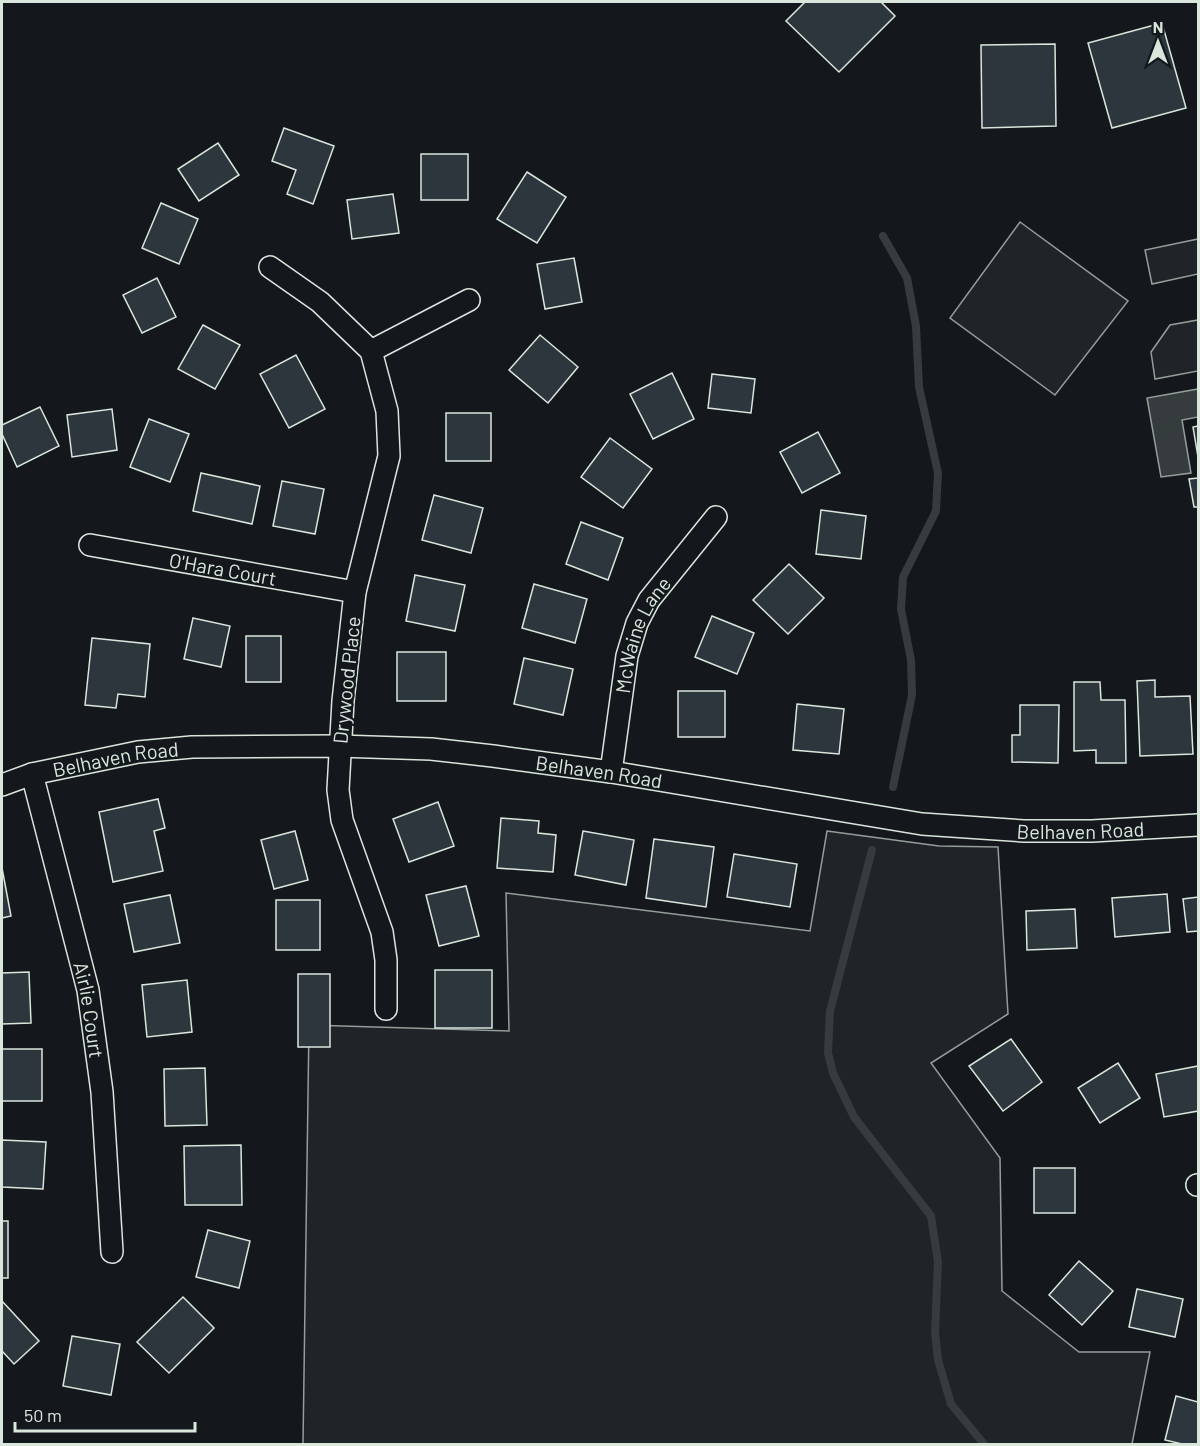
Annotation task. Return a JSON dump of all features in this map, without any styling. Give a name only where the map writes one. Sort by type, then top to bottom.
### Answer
[{"type":"street","points":[[270,267],[320,302],[371,351],[469,300]]},
{"type":"street","name":"Drywood Place","points":[[371,351],[387,411],[389,456],[356,592],[339,746],[338,790],[342,820],[381,932],[386,960],[386,1009]]},
{"type":"street","name":"McWaine Lane","points":[[611,772],[627,657],[637,623],[649,600],[716,517]]},
{"type":"street","name":"O'Hara Court","points":[[90,545],[356,592]]},
{"type":"street","name":"Belhaven Road","points":[[2,785],[32,774],[92,760],[192,747],[339,746],[431,749],[611,772],[922,824],[1024,831],[1168,828],[1198,825]]},
{"type":"street","name":"Airlie Court","points":[[32,774],[88,990],[102,1092],[112,1252]]},
{"type":"shaded area","points":[[1020,222],[1128,301],[1055,395],[950,318]]},
{"type":"shaded area","points":[[1198,239],[1198,274],[1152,284],[1145,250]]},
{"type":"shaded area","points":[[1198,320],[1198,371],[1155,379],[1151,352],[1170,325]]},
{"type":"shaded area","points":[[1198,389],[1198,417],[1182,420],[1191,473],[1161,477],[1147,398]]},
{"type":"shaded area","points":[[827,831],[939,846],[998,847],[1008,1014],[931,1063],[1000,1158],[1002,1291],[1079,1352],[1150,1352],[1132,1444],[303,1444],[309,1025],[509,1031],[506,893],[810,931]]},
{"type":"building","points":[[805,2],[881,2],[895,16],[839,72],[786,21]]},
{"type":"building","points":[[1162,23],[1186,108],[1112,128],[1088,43]]},
{"type":"building","points":[[1055,44],[1056,126],[982,128],[981,45]]},
{"type":"building","points":[[284,128],[334,146],[313,204],[287,194],[296,170],[272,161]]},
{"type":"building","points":[[218,143],[239,175],[199,201],[178,169]]},
{"type":"building","points":[[421,154],[468,154],[468,200],[421,200]]},
{"type":"building","points":[[527,172],[566,197],[537,243],[497,219]]},
{"type":"building","points":[[393,194],[399,233],[352,239],[347,200]]},
{"type":"building","points":[[161,203],[198,219],[179,264],[142,248]]},
{"type":"building","points":[[574,258],[582,302],[545,309],[537,264]]},
{"type":"building","points":[[157,278],[176,317],[142,333],[123,295]]},
{"type":"building","points":[[203,325],[240,345],[215,389],[178,369]]},
{"type":"building","points":[[540,335],[578,367],[548,403],[509,370]]},
{"type":"building","points":[[296,355],[325,409],[289,428],[260,374]]},
{"type":"building","points":[[672,373],[694,419],[653,439],[630,394]]},
{"type":"building","points":[[712,374],[755,379],[751,413],[708,408]]},
{"type":"building","points":[[40,407],[59,446],[17,467],[2,434],[2,425]]},
{"type":"building","points":[[112,409],[117,450],[72,457],[67,415]]},
{"type":"building","points":[[446,413],[491,413],[491,461],[446,461]]},
{"type":"building","points":[[149,419],[189,434],[170,482],[130,467]]},
{"type":"building","points":[[1198,426],[1198,457],[1193,427]]},
{"type":"building","points":[[818,432],[840,473],[802,493],[780,452]]},
{"type":"building","points":[[610,438],[652,469],[623,508],[581,477]]},
{"type":"building","points":[[201,473],[260,486],[252,524],[193,511]]},
{"type":"building","points":[[1198,478],[1198,507],[1194,507],[1189,479]]},
{"type":"building","points":[[282,481],[324,489],[315,534],[273,526]]},
{"type":"building","points":[[434,495],[483,508],[471,553],[422,540]]},
{"type":"building","points":[[821,510],[866,516],[861,559],[816,554]]},
{"type":"building","points":[[581,522],[623,538],[608,580],[566,564]]},
{"type":"building","points":[[789,564],[824,598],[788,634],[753,600]]},
{"type":"building","points":[[415,575],[465,585],[455,631],[406,621]]},
{"type":"building","points":[[534,584],[587,599],[575,643],[522,628]]},
{"type":"building","points":[[712,616],[754,633],[737,674],[695,657]]},
{"type":"building","points":[[193,618],[230,626],[221,667],[184,659]]},
{"type":"building","points":[[246,636],[281,636],[281,682],[246,682]]},
{"type":"building","points":[[92,638],[150,644],[145,697],[118,694],[116,708],[85,705]]},
{"type":"building","points":[[397,652],[446,652],[446,701],[397,701]]},
{"type":"building","points":[[524,658],[573,669],[563,715],[514,704]]},
{"type":"building","points":[[1155,680],[1155,697],[1190,696],[1193,754],[1140,756],[1137,681]]},
{"type":"building","points":[[1074,682],[1100,682],[1101,700],[1125,700],[1126,763],[1096,763],[1096,750],[1074,751]]},
{"type":"building","points":[[678,691],[725,691],[725,737],[678,737]]},
{"type":"building","points":[[797,704],[844,709],[839,754],[793,750]]},
{"type":"building","points":[[1020,705],[1059,705],[1058,763],[1012,762],[1012,735],[1020,735]]},
{"type":"building","points":[[158,799],[165,828],[154,831],[163,871],[113,882],[99,812]]},
{"type":"building","points":[[438,802],[454,846],[409,862],[393,819]]},
{"type":"building","points":[[501,818],[539,821],[538,833],[556,835],[553,872],[497,868]]},
{"type":"building","points":[[295,831],[308,880],[274,889],[261,840]]},
{"type":"building","points":[[583,831],[634,840],[626,885],[575,875]]},
{"type":"building","points":[[654,839],[714,847],[706,907],[646,898]]},
{"type":"building","points":[[734,854],[797,864],[790,907],[727,897]]},
{"type":"building","points":[[2,868],[11,916],[2,918]]},
{"type":"building","points":[[466,886],[479,936],[439,946],[426,895]]},
{"type":"building","points":[[1167,894],[1170,932],[1115,937],[1112,898]]},
{"type":"building","points":[[170,895],[180,943],[134,952],[124,904]]},
{"type":"building","points":[[1198,897],[1198,931],[1187,932],[1183,899]]},
{"type":"building","points":[[276,900],[320,900],[320,950],[276,950]]},
{"type":"building","points":[[1075,909],[1077,948],[1027,950],[1026,911]]},
{"type":"building","points":[[435,970],[492,970],[492,1028],[435,1028]]},
{"type":"building","points":[[29,972],[31,1023],[2,1024],[2,973]]},
{"type":"building","points":[[298,974],[330,974],[330,1047],[298,1047]]},
{"type":"building","points":[[187,980],[192,1032],[147,1037],[142,985]]},
{"type":"building","points":[[1011,1039],[1042,1082],[1003,1111],[969,1066]]},
{"type":"building","points":[[2,1049],[42,1049],[42,1101],[2,1101]]},
{"type":"building","points":[[1118,1063],[1140,1098],[1100,1123],[1078,1088]]},
{"type":"building","points":[[1198,1066],[1198,1111],[1164,1117],[1156,1074]]},
{"type":"building","points":[[205,1068],[207,1125],[165,1126],[164,1069]]},
{"type":"building","points":[[2,1140],[46,1142],[43,1189],[2,1187]]},
{"type":"building","points":[[241,1145],[242,1205],[185,1205],[184,1146]]},
{"type":"building","points":[[1034,1168],[1075,1168],[1075,1213],[1034,1213]]},
{"type":"building","points":[[2,1221],[8,1221],[8,1278],[2,1278]]},
{"type":"building","points":[[208,1230],[250,1241],[239,1288],[196,1277]]},
{"type":"building","points":[[1079,1261],[1113,1291],[1082,1325],[1049,1295]]},
{"type":"building","points":[[1137,1289],[1183,1299],[1175,1337],[1129,1327]]},
{"type":"building","points":[[183,1297],[214,1328],[169,1373],[137,1342]]},
{"type":"building","points":[[2,1301],[39,1341],[14,1364],[2,1351]]},
{"type":"building","points":[[72,1336],[120,1344],[111,1395],[63,1386]]},
{"type":"building","points":[[1176,1396],[1198,1402],[1198,1444],[1182,1444],[1165,1440]]},
{"type":"waterway","points":[[883,236],[907,278],[916,326],[919,387],[938,473],[936,511],[903,577],[901,609],[911,660],[912,695],[893,787]]},
{"type":"waterway","points":[[872,850],[830,1011],[828,1053],[833,1073],[854,1117],[931,1216],[938,1262],[935,1332],[938,1360],[951,1404],[984,1444]]}]
